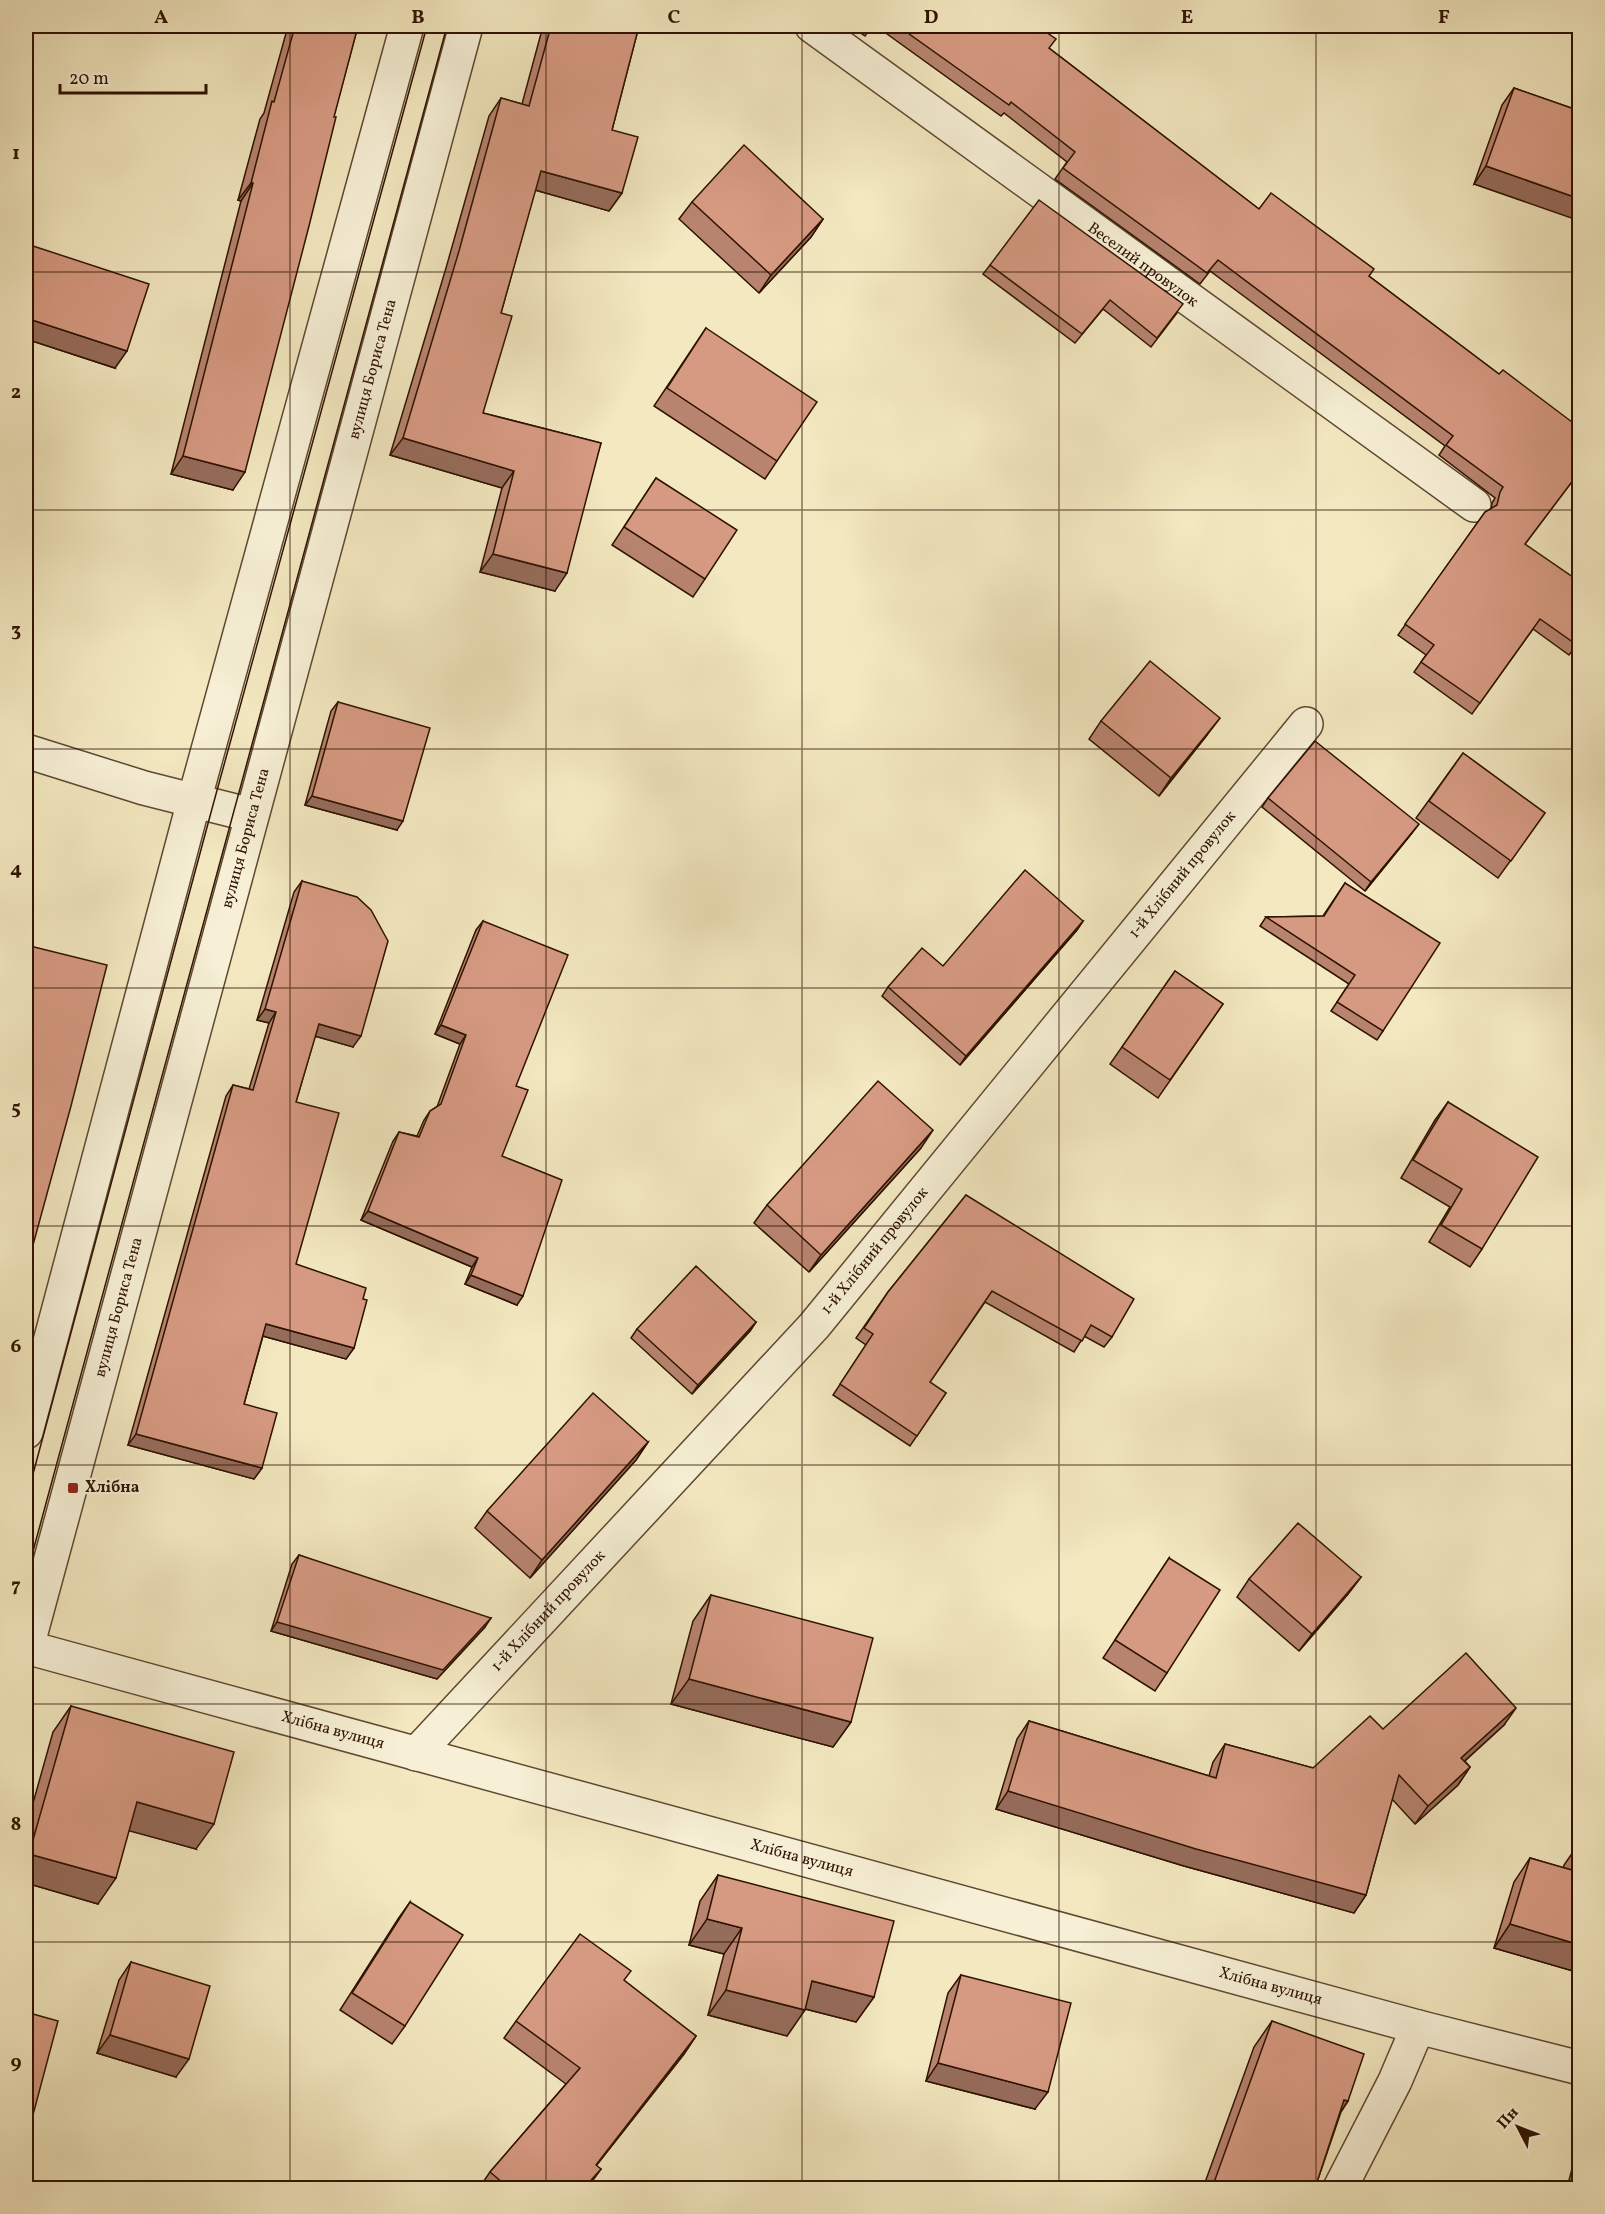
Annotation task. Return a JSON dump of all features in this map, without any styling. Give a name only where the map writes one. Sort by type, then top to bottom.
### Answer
[{"type":"street","points":[[26,1432],[194,801],[407,26]]},
{"type":"street","name":"вулиця Бориса Тена","points":[[26,1649],[466,26]]},
{"type":"street","name":"Веселий провулок","points":[[812,26],[1474,505]]},
{"type":"street","name":"1-й Хлібний провулок","points":[[416,1754],[814,1326],[1306,724]]},
{"type":"street","points":[[26,752],[194,801],[251,815]]},
{"type":"street","name":"Хлібна вулиця","points":[[26,1649],[1418,2027],[1580,2068]]},
{"type":"street","points":[[1340,2188],[1395,2080],[1418,2027]]},
{"type":"building","points":[[295,26],[358,26],[245,472],[183,456],[272,101],[274,102]]},
{"type":"building","points":[[551,26],[639,26],[612,130],[638,137],[622,193],[541,171],[501,313],[512,316],[483,413],[601,443],[567,573],[493,554],[514,471],[403,438],[459,251],[501,98],[529,106]]},
{"type":"building","points":[[898,26],[1037,26],[1056,39],[1049,48],[1259,209],[1271,193],[1374,269],[1369,276],[1499,374],[1503,370],[1580,428],[1580,471],[1525,544],[1580,582],[1580,641],[1577,645],[1540,619],[1480,703],[1421,662],[1434,645],[1405,624],[1485,512],[1497,505],[1503,487],[1446,445],[1453,436],[1218,260],[1207,273],[1063,168],[1075,152],[1011,102],[1009,105]]},
{"type":"building","points":[[1514,88],[1580,111],[1580,199],[1486,166]]},
{"type":"building","points":[[744,145],[823,219],[771,275],[692,202]]},
{"type":"building","points":[[1039,200],[1183,304],[1157,338],[1110,300],[1082,334],[990,265]]},
{"type":"building","points":[[33,246],[149,284],[127,351],[26,318],[26,270]]},
{"type":"building","points":[[706,328],[817,402],[777,461],[667,388]]},
{"type":"building","points":[[656,478],[737,530],[705,579],[624,527]]},
{"type":"building","points":[[1150,661],[1220,718],[1171,778],[1101,721]]},
{"type":"building","points":[[338,702],[430,728],[403,821],[312,796]]},
{"type":"building","points":[[1315,741],[1419,824],[1371,882],[1268,798]]},
{"type":"building","points":[[1463,753],[1545,813],[1511,861],[1429,801]]},
{"type":"building","points":[[1025,870],[1083,921],[966,1056],[888,987],[922,948],[943,966]]},
{"type":"building","points":[[302,881],[357,897],[371,910],[388,941],[361,1036],[319,1024],[296,1102],[339,1113],[296,1264],[366,1288],[363,1299],[367,1300],[354,1348],[266,1324],[244,1404],[277,1413],[262,1468],[136,1434],[233,1085],[253,1090],[276,1012],[265,1009]]},
{"type":"building","points":[[1345,883],[1440,943],[1383,1031],[1337,1002],[1355,975],[1266,917],[1324,916]]},
{"type":"building","points":[[483,921],[568,955],[516,1086],[528,1090],[502,1156],[562,1180],[523,1296],[471,1275],[478,1258],[368,1211],[399,1132],[419,1137],[430,1111],[441,1104],[466,1035],[441,1025]]},
{"type":"building","points":[[26,945],[107,965],[30,1256],[26,1254]]},
{"type":"building","points":[[1175,971],[1223,1004],[1170,1080],[1122,1047]]},
{"type":"building","points":[[878,1081],[933,1130],[821,1255],[767,1205]]},
{"type":"building","points":[[1448,1102],[1538,1157],[1482,1249],[1441,1225],[1462,1189],[1413,1160]]},
{"type":"building","points":[[966,1195],[1134,1299],[1112,1337],[1091,1325],[1082,1341],[992,1291],[930,1382],[946,1393],[917,1436],[840,1384],[873,1334],[864,1328],[888,1292]]},
{"type":"building","points":[[696,1266],[756,1322],[698,1385],[637,1329]]},
{"type":"building","points":[[593,1393],[648,1442],[542,1560],[487,1511]]},
{"type":"building","points":[[1298,1523],[1361,1577],[1312,1634],[1249,1579]]},
{"type":"building","points":[[299,1555],[491,1618],[443,1670],[277,1622]]},
{"type":"building","points":[[1169,1558],[1220,1590],[1167,1673],[1115,1640]]},
{"type":"building","points":[[711,1595],[873,1638],[851,1722],[689,1679]]},
{"type":"building","points":[[1466,1653],[1516,1708],[1461,1758],[1470,1767],[1428,1806],[1399,1775],[1366,1895],[1196,1849],[1008,1791],[1029,1721],[1216,1778],[1225,1744],[1313,1768],[1370,1716],[1383,1729]]},
{"type":"building","points":[[71,1706],[234,1752],[214,1824],[137,1802],[116,1878],[29,1854]]},
{"type":"building","points":[[1580,1844],[1580,1945],[1510,1924],[1530,1858],[1572,1870]]},
{"type":"building","points":[[718,1875],[894,1921],[874,1997],[812,1981],[805,2010],[726,1990],[742,1928],[707,1919]]},
{"type":"building","points":[[410,1902],[463,1935],[405,2026],[352,1993]]},
{"type":"building","points":[[580,1934],[631,1971],[624,1980],[696,2036],[596,2165],[601,2169],[584,2188],[509,2188],[490,2172],[580,2068],[516,2021]]},
{"type":"building","points":[[131,1962],[210,1986],[189,2059],[110,2035]]},
{"type":"building","points":[[961,1975],[1071,2003],[1048,2092],[938,2063]]},
{"type":"building","points":[[26,2012],[58,2021],[26,2141]]},
{"type":"building","points":[[1272,2021],[1364,2054],[1348,2101],[1344,2100],[1315,2188],[1212,2188]]},
{"type":"tram line","points":[[26,1500],[213,805],[427,26]]},
{"type":"tram line","points":[[26,1577],[447,26]]},
{"type":"place","name":"Хлібна","points":[[73,1488]]}]
